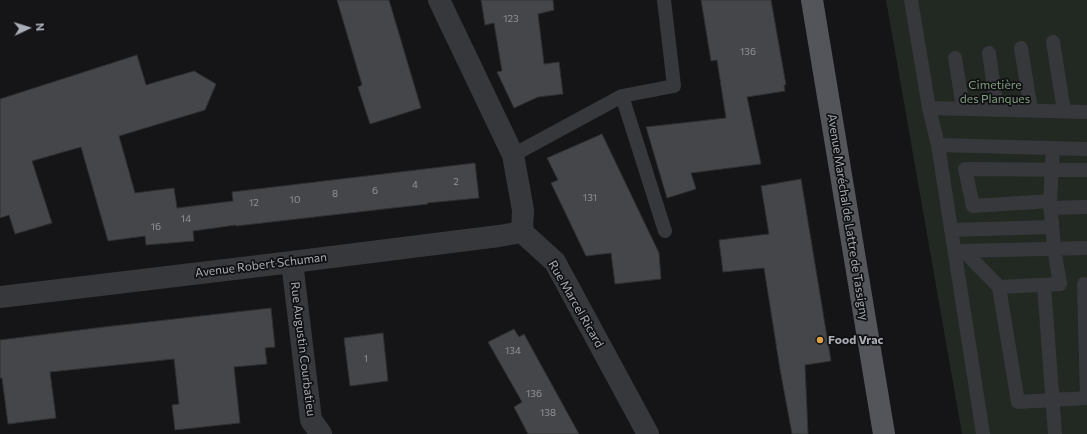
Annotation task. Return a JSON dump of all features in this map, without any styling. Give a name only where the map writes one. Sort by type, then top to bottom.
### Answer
[{"type":"main road","name":"Avenue Maréchal de Lattre de Tassigny","points":[[812,0],[884,434]]},
{"type":"street","points":[[439,0],[512,155],[523,210],[522,232]]},
{"type":"street","name":"Avenue Robert Schuman","points":[[0,296],[292,262],[522,232]]},
{"type":"street","name":"Rue Marcel Ricard","points":[[522,232],[555,262],[648,434]]},
{"type":"street","name":"Rue Augustin Courbatieu","points":[[292,262],[311,420],[321,434]]},
{"type":"lane","points":[[512,155],[622,96],[674,86],[664,0]]},
{"type":"lane","points":[[911,0],[929,108],[938,145],[951,230],[959,251],[983,434]]},
{"type":"lane","points":[[1053,42],[1064,111]]},
{"type":"lane","points":[[1021,48],[1031,110]]},
{"type":"lane","points":[[990,53],[997,109]]},
{"type":"lane","points":[[955,58],[963,108]]},
{"type":"lane","points":[[622,96],[665,231]]},
{"type":"lane","points":[[929,108],[1087,112]]},
{"type":"lane","points":[[938,145],[1087,149]]},
{"type":"lane","points":[[1053,148],[1050,204],[1054,248],[1060,284]]},
{"type":"lane","points":[[1087,170],[965,169],[973,206],[1050,204],[1087,207]]},
{"type":"lane","points":[[951,230],[1052,227]]},
{"type":"lane","points":[[959,251],[1087,248]]},
{"type":"lane","points":[[959,251],[999,287],[1018,402],[1087,398],[1085,284],[999,287]]},
{"type":"lane","points":[[1044,285],[1055,434]]},
{"type":"green space","name":"Cimetière des Planques","points":[[886,0],[1087,0],[1087,434],[962,434]]},
{"type":"building","points":[[337,0],[389,0],[421,108],[370,124],[358,87],[362,85]]},
{"type":"building","points":[[481,0],[553,0],[554,10],[538,14],[544,64],[559,62],[563,94],[538,97],[514,108],[497,72],[502,71],[494,23],[485,25]]},
{"type":"building","points":[[701,0],[771,0],[786,85],[784,85],[785,91],[747,97],[761,164],[691,173],[696,189],[667,198],[646,127],[726,118],[717,60],[711,61]]},
{"type":"building","points":[[137,55],[146,85],[194,71],[216,84],[205,110],[119,136],[135,193],[174,188],[177,208],[233,201],[232,192],[475,163],[479,198],[193,231],[194,241],[146,245],[145,236],[108,241],[81,147],[32,161],[52,223],[15,234],[9,215],[0,218],[0,99]]},
{"type":"building","points":[[602,134],[659,253],[661,279],[615,284],[611,253],[586,256],[551,183],[558,180],[547,158]]},
{"type":"building","points":[[801,179],[831,361],[805,365],[808,434],[792,434],[764,268],[723,272],[719,240],[769,234],[761,186]]},
{"type":"building","points":[[271,308],[275,347],[265,348],[267,364],[234,367],[240,423],[175,430],[172,405],[179,404],[174,359],[50,372],[56,418],[8,424],[2,378],[0,378],[0,340]]},
{"type":"building","points":[[514,329],[519,337],[524,334],[579,434],[528,434],[514,407],[522,402],[488,342]]},
{"type":"building","points":[[383,333],[388,381],[350,386],[344,338]]},
{"type":"place","name":"Food Vrac","points":[[820,340]]}]
